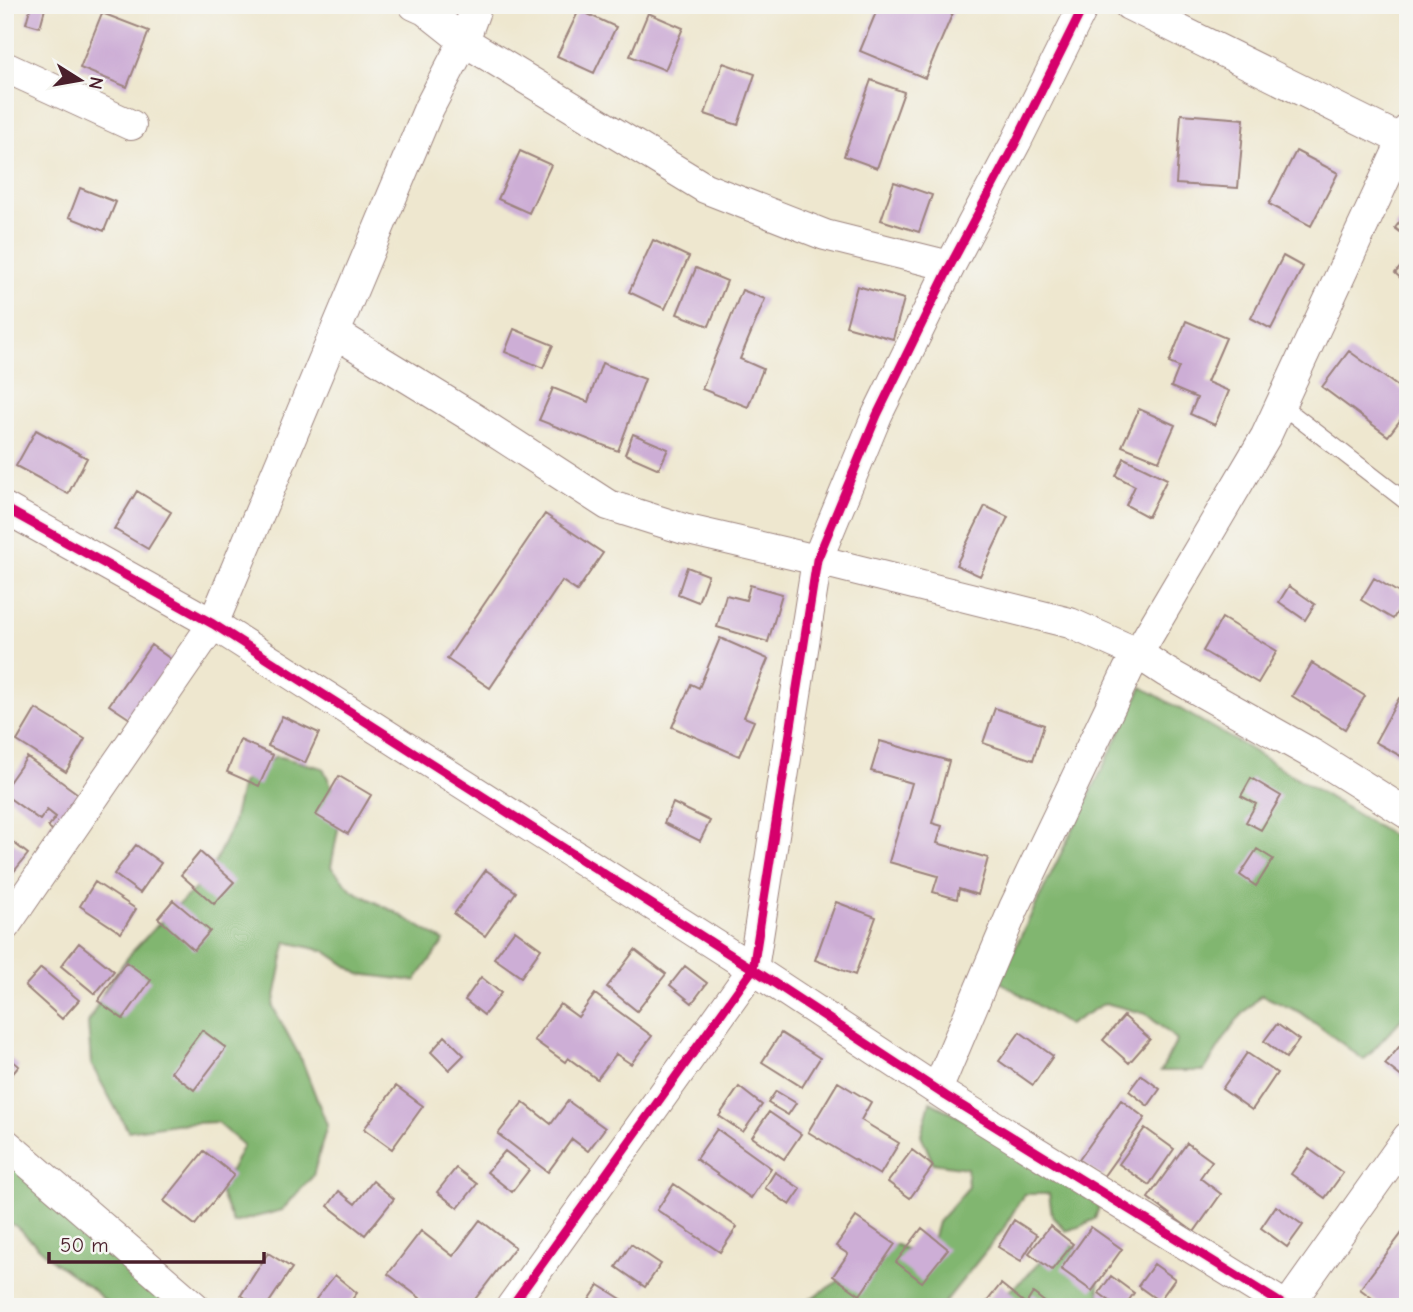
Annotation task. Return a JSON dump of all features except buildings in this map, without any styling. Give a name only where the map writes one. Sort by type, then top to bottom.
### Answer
[{"type":"street","points":[[414,5],[425,10],[464,41],[705,188],[825,236],[950,266]]},
{"type":"street","points":[[5,926],[213,624],[429,108],[464,41],[477,5]]},
{"type":"street","points":[[511,1307],[753,969],[817,560],[877,415],[1084,5]]},
{"type":"street","points":[[937,1090],[1014,908],[1128,670],[1266,436],[1406,137],[1129,5]]},
{"type":"street","points":[[5,67],[131,125]]},
{"type":"street","points":[[335,334],[475,419],[608,505],[684,529],[1070,622],[1137,653],[1314,755],[1408,814]]},
{"type":"street","points":[[5,508],[213,624],[753,969],[937,1090],[1287,1307],[1408,1137]]},
{"type":"street","points":[[5,1143],[195,1307]]},
{"type":"lane","points":[[1281,405],[1408,503]]},
{"type":"green space","points":[[1142,687],[1408,845],[1408,1012],[1364,1060],[1300,1012],[1261,995],[1235,1022],[1204,1071],[1161,1071],[1177,1040],[1146,1014],[1105,1003],[1068,1025],[999,981]]},
{"type":"green space","points":[[276,756],[323,768],[342,808],[331,867],[353,891],[444,941],[415,981],[359,974],[325,951],[286,942],[273,1007],[302,1061],[327,1125],[313,1176],[282,1210],[233,1223],[220,1192],[243,1145],[217,1122],[175,1124],[128,1131],[91,1064],[88,1023],[106,988],[131,953],[207,878],[232,826],[242,783]]},
{"type":"green space","points":[[930,1102],[1104,1190],[1095,1219],[1066,1231],[1052,1215],[1049,1194],[1024,1194],[1002,1231],[941,1307],[808,1307],[810,1299],[848,1275],[873,1240],[897,1245],[916,1254],[932,1243],[938,1222],[968,1188],[967,1168],[933,1163],[921,1135]]},
{"type":"green space","points":[[5,1146],[181,1307],[112,1307],[54,1262],[17,1227],[5,1220]]},
{"type":"green space","points":[[1059,1241],[1077,1247],[1096,1261],[1100,1301],[1094,1307],[989,1307],[1026,1277]]},
{"type":"cycle path","points":[[511,1307],[753,969],[817,560],[877,415],[1084,5]]},
{"type":"cycle path","points":[[5,508],[213,624],[753,969],[946,1096],[1287,1307]]}]
